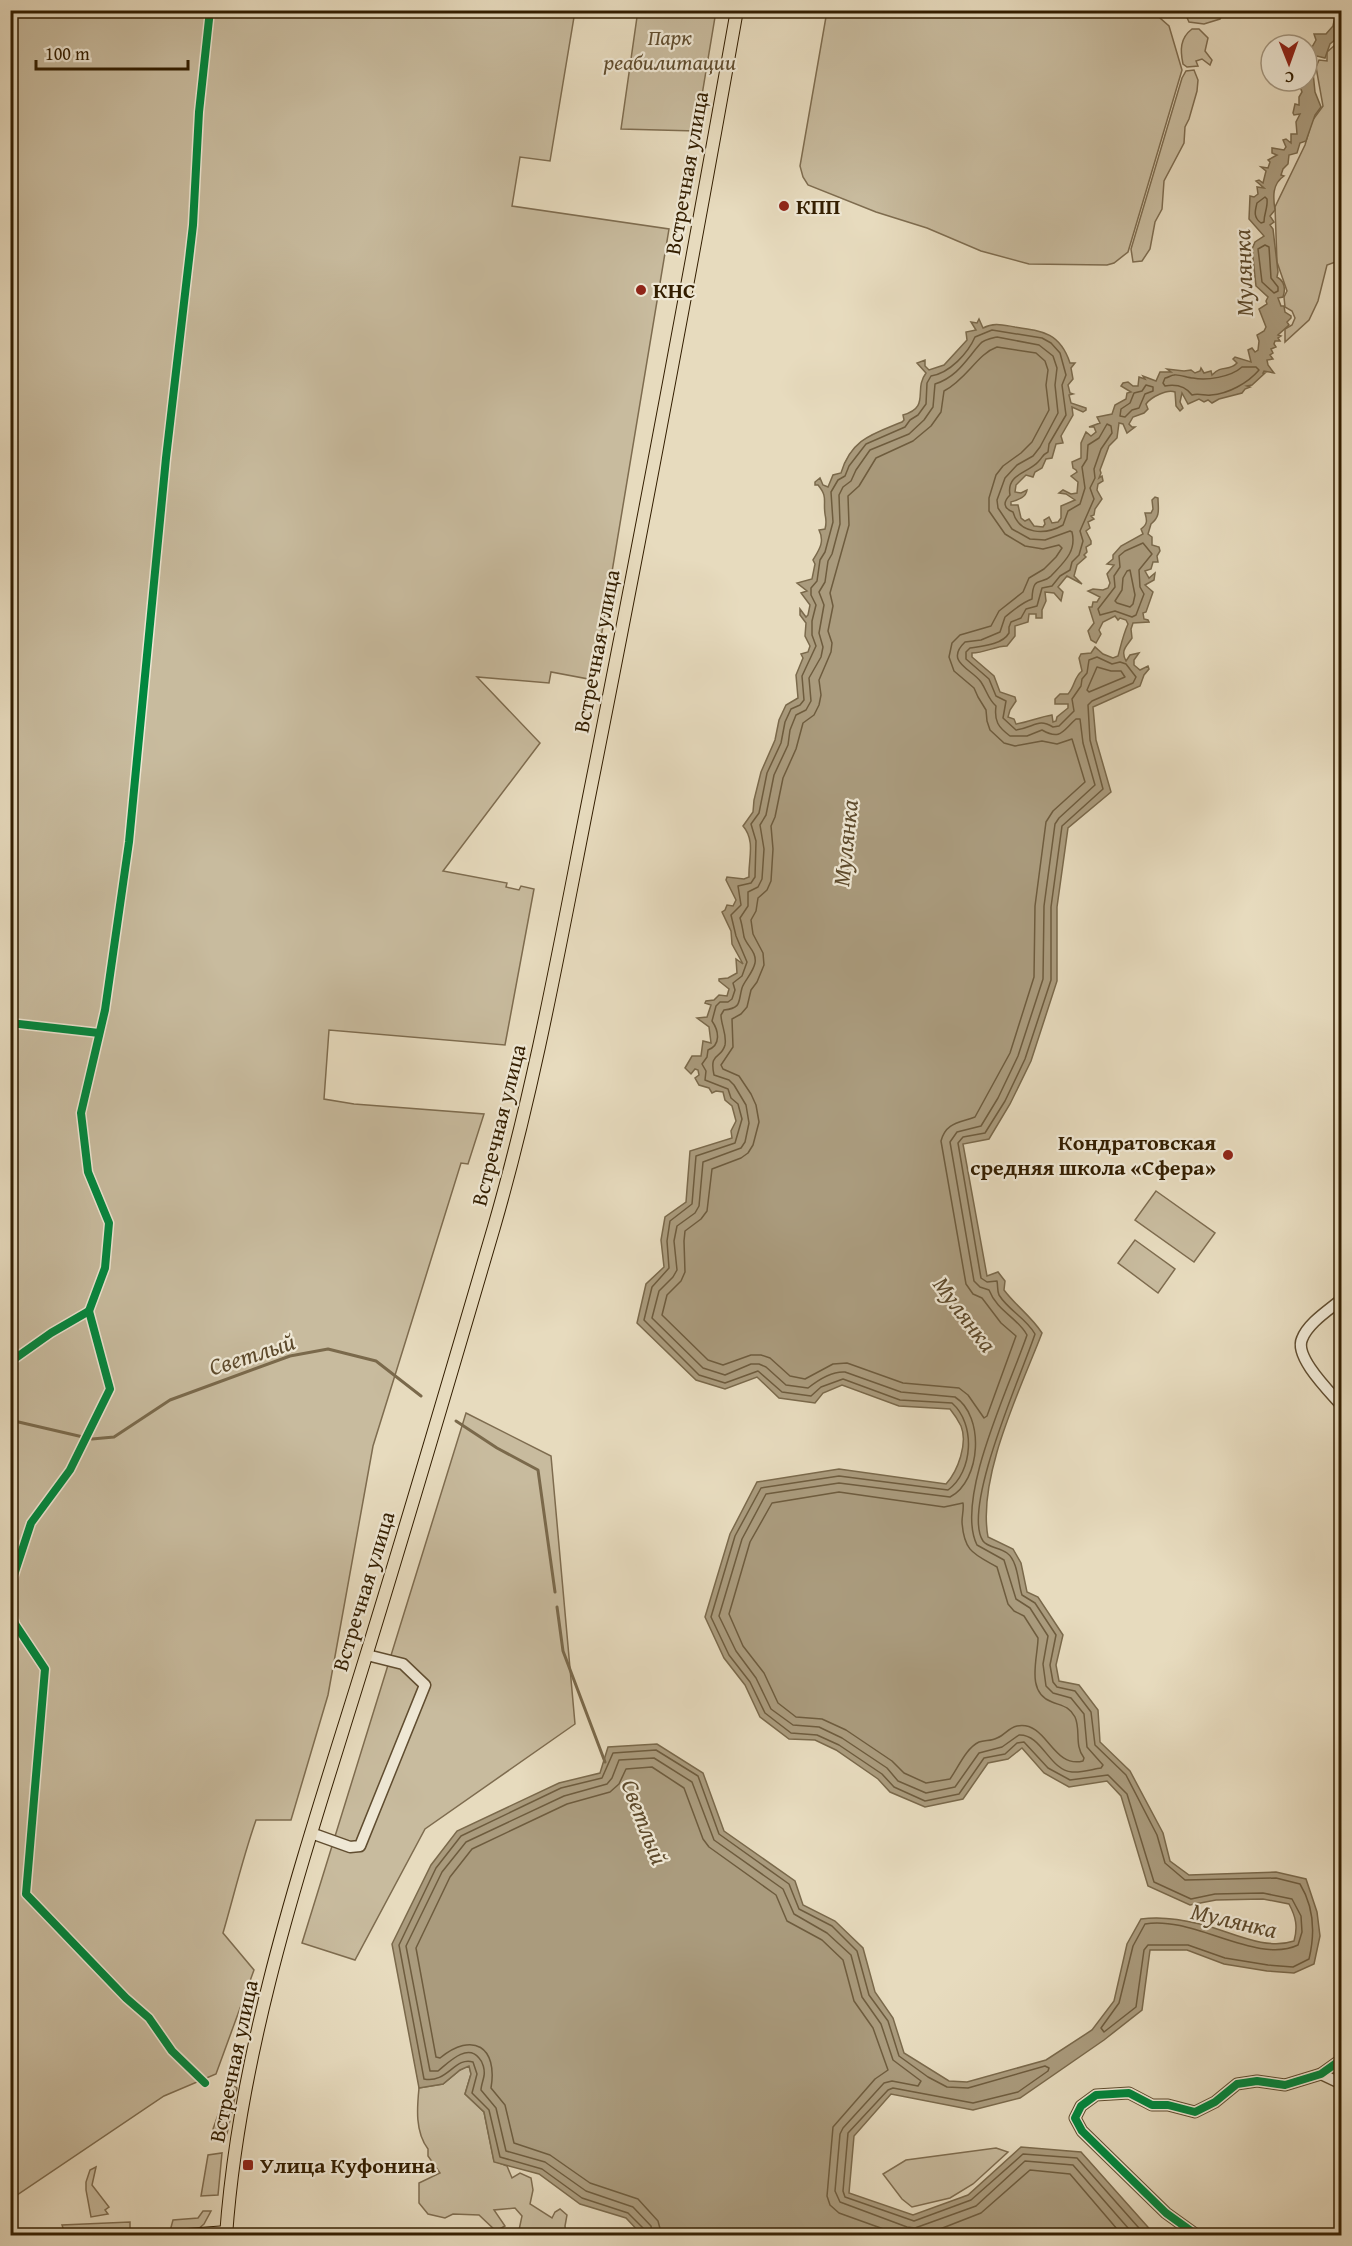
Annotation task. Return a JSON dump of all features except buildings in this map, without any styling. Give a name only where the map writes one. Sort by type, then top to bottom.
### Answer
[{"type":"main road","name":"Встречная улица","points":[[227,2234],[233,2165],[246,2085],[272,1977],[311,1833],[367,1655],[494,1227],[543,1037],[645,513],[737,10]]},
{"type":"main road","points":[[174,2235],[227,2234]]},
{"type":"street","points":[[1341,1299],[1315,1323],[1301,1340],[1300,1346],[1305,1360],[1341,1406]]},
{"type":"street","points":[[311,1833],[350,1847],[360,1846],[425,1685],[403,1664],[367,1655]]},
{"type":"street","points":[[1198,2235],[1166,2213],[1082,2131],[1075,2118],[1081,2106],[1096,2095],[1129,2093],[1152,2105],[1168,2105],[1195,2112],[1215,2102],[1237,2084],[1257,2081],[1285,2085],[1321,2074],[1341,2059]]},
{"type":"street","points":[[1321,2074],[1341,2084]]},
{"type":"green space","points":[[11,10],[575,11],[550,161],[520,157],[512,206],[669,229],[594,680],[551,672],[549,683],[477,677],[540,743],[443,871],[507,883],[506,887],[519,890],[521,886],[534,889],[505,1045],[329,1030],[324,1099],[354,1104],[484,1114],[468,1164],[461,1163],[373,1446],[328,1695],[291,1820],[256,1820],[223,1933],[254,1970],[216,2074],[164,2096],[11,2199]]},
{"type":"green space","name":"Парк реабилитации","points":[[638,10],[716,11],[696,131],[621,129]]},
{"type":"green space","points":[[827,11],[1152,11],[1169,26],[1182,70],[1128,252],[1114,263],[1107,265],[1029,264],[981,251],[927,228],[876,212],[808,185],[803,177],[800,166]]},
{"type":"green space","points":[[1184,11],[1225,11],[1220,19],[1204,24],[1189,22]]},
{"type":"green space","points":[[1192,29],[1199,29],[1208,38],[1205,51],[1212,60],[1210,65],[1202,59],[1196,61],[1198,66],[1187,67],[1183,64],[1182,45],[1185,36]]},
{"type":"green space","points":[[1341,40],[1341,260],[1327,265],[1318,301],[1309,320],[1285,342],[1285,329],[1292,325],[1295,318],[1292,311],[1285,307],[1284,297],[1287,291],[1277,262],[1275,207],[1305,145],[1312,121],[1323,106],[1319,84],[1319,60],[1327,61],[1327,52]]},
{"type":"green space","points":[[1194,70],[1198,80],[1197,91],[1185,127],[1184,143],[1164,181],[1162,209],[1155,222],[1150,249],[1142,261],[1133,262],[1131,249],[1182,78],[1186,71]]},
{"type":"green space","points":[[1156,1191],[1215,1233],[1194,1262],[1135,1220]]},
{"type":"green space","points":[[1135,1240],[1175,1269],[1158,1293],[1118,1263]]},
{"type":"green space","points":[[466,1413],[551,1456],[575,1724],[425,1829],[355,1960],[302,1943]]},
{"type":"green space","points":[[469,2065],[471,2074],[465,2094],[484,2112],[494,2161],[507,2166],[512,2178],[520,2173],[531,2178],[533,2190],[530,2204],[552,2218],[560,2209],[567,2215],[566,2235],[524,2235],[519,2230],[522,2216],[515,2208],[494,2210],[505,2226],[496,2231],[479,2215],[453,2214],[445,2218],[428,2214],[419,2203],[419,2183],[440,2173],[428,2156],[428,2149],[419,2128],[419,2088],[443,2084]]},
{"type":"green space","points":[[231,2084],[237,2088],[227,2134],[223,2138],[215,2137],[213,2129]]},
{"type":"green space","points":[[996,2148],[1008,2152],[973,2184],[950,2198],[912,2207],[902,2199],[883,2174],[906,2160]]},
{"type":"green space","points":[[222,2153],[218,2195],[201,2196],[208,2155]]},
{"type":"green space","points":[[96,2167],[92,2185],[109,2207],[105,2210],[108,2214],[91,2217],[86,2182],[90,2170]]},
{"type":"green space","points":[[203,2211],[211,2211],[204,2224],[197,2230],[170,2231],[173,2220],[198,2218]]},
{"type":"green space","points":[[130,2222],[130,2229],[65,2234],[62,2225]]},
{"type":"water","points":[[1341,18],[1341,35],[1330,44],[1325,58],[1319,56],[1319,34],[1326,34],[1334,21]]},
{"type":"water","name":"Мулянка","points":[[1301,93],[1315,93],[1321,107],[1315,115],[1306,141],[1300,143],[1297,153],[1289,155],[1288,164],[1281,175],[1284,176],[1277,183],[1274,191],[1275,210],[1270,216],[1274,222],[1270,225],[1273,229],[1277,277],[1283,283],[1284,288],[1283,297],[1278,298],[1281,306],[1284,306],[1285,312],[1291,318],[1287,322],[1289,325],[1278,335],[1281,336],[1278,338],[1280,341],[1275,341],[1276,347],[1271,349],[1273,353],[1270,355],[1273,359],[1267,360],[1274,373],[1264,371],[1265,373],[1252,385],[1247,386],[1250,387],[1242,393],[1212,403],[1199,399],[1188,404],[1182,393],[1180,402],[1183,408],[1180,411],[1176,406],[1175,392],[1164,393],[1148,401],[1146,404],[1148,409],[1144,413],[1133,417],[1129,424],[1135,427],[1127,433],[1123,424],[1119,423],[1117,438],[1109,446],[1100,470],[1099,478],[1102,476],[1103,481],[1098,484],[1097,490],[1102,499],[1094,515],[1091,516],[1094,519],[1088,522],[1090,528],[1086,531],[1091,544],[1086,547],[1087,552],[1084,555],[1086,557],[1077,565],[1074,576],[1082,584],[1067,576],[1058,587],[1063,592],[1061,601],[1054,593],[1045,592],[1046,601],[1042,610],[1042,618],[1036,618],[1036,614],[1029,614],[1028,622],[1015,626],[1015,636],[1007,646],[972,653],[972,657],[994,676],[1000,692],[1015,697],[1016,701],[1008,717],[1014,719],[1016,724],[1052,715],[1053,722],[1056,721],[1057,717],[1068,708],[1068,704],[1055,704],[1055,699],[1060,694],[1068,694],[1082,671],[1079,658],[1081,654],[1091,653],[1095,647],[1103,654],[1113,658],[1118,656],[1128,624],[1126,620],[1120,618],[1118,620],[1115,616],[1103,622],[1099,630],[1101,634],[1096,643],[1091,640],[1088,631],[1094,623],[1089,607],[1092,607],[1093,602],[1097,602],[1100,597],[1088,591],[1108,588],[1110,583],[1107,574],[1114,565],[1107,564],[1121,546],[1143,534],[1141,529],[1146,522],[1145,513],[1151,513],[1152,500],[1155,497],[1158,498],[1158,515],[1151,524],[1148,534],[1152,537],[1152,545],[1159,547],[1160,551],[1157,556],[1158,562],[1153,562],[1151,569],[1145,571],[1149,578],[1155,573],[1154,580],[1145,585],[1153,592],[1146,612],[1143,613],[1144,619],[1149,622],[1133,623],[1132,638],[1124,654],[1126,661],[1130,655],[1139,653],[1134,660],[1134,665],[1140,670],[1148,666],[1149,669],[1140,686],[1093,707],[1096,740],[1111,792],[1068,828],[1057,907],[1057,981],[1031,1061],[1010,1104],[989,1139],[963,1144],[987,1276],[998,1272],[1005,1281],[1004,1290],[1042,1333],[1012,1407],[994,1461],[986,1513],[988,1537],[1013,1549],[1021,1563],[1027,1592],[1038,1597],[1063,1635],[1056,1665],[1059,1681],[1079,1685],[1098,1710],[1100,1742],[1130,1771],[1163,1833],[1170,1861],[1189,1875],[1276,1872],[1306,1879],[1317,1912],[1320,1936],[1314,1964],[1294,1973],[1267,1971],[1224,1964],[1187,1950],[1150,1950],[1142,2010],[1104,2040],[1020,2098],[973,2110],[891,2094],[854,2136],[849,2193],[913,2215],[968,2195],[1021,2147],[1081,2152],[1155,2235],[642,2235],[626,2218],[580,2204],[539,2174],[494,2162],[484,2112],[465,2094],[471,2074],[469,2066],[460,2070],[443,2084],[419,2088],[392,1944],[431,1865],[457,1831],[559,1783],[600,1773],[608,1747],[657,1744],[703,1773],[724,1831],[795,1881],[803,1905],[835,1921],[863,1948],[875,1992],[893,2018],[904,2053],[949,2081],[967,2082],[1046,2060],[1092,2030],[1114,2001],[1127,1944],[1141,1919],[1163,1918],[1185,1921],[1271,1944],[1294,1941],[1296,1922],[1289,1904],[1263,1899],[1216,1900],[1190,1905],[1148,1886],[1121,1796],[1107,1781],[1069,1787],[1044,1773],[1022,1748],[1008,1759],[988,1763],[963,1799],[925,1807],[890,1792],[878,1779],[836,1750],[815,1740],[789,1739],[760,1717],[745,1685],[724,1658],[705,1617],[730,1534],[757,1482],[839,1469],[946,1484],[961,1457],[963,1433],[961,1426],[950,1409],[899,1406],[842,1385],[823,1393],[815,1403],[779,1398],[757,1377],[725,1389],[696,1380],[637,1323],[646,1284],[664,1267],[661,1240],[665,1217],[686,1202],[690,1151],[732,1138],[731,1131],[736,1121],[732,1106],[725,1100],[723,1092],[712,1093],[709,1088],[699,1085],[695,1078],[699,1075],[698,1070],[695,1069],[691,1074],[685,1068],[692,1056],[701,1056],[703,1041],[711,1043],[709,1027],[697,1018],[707,1017],[711,1005],[705,1003],[706,1001],[714,1000],[719,995],[727,996],[729,989],[719,979],[728,978],[737,973],[736,959],[743,964],[732,944],[731,931],[722,912],[727,905],[733,906],[736,900],[726,880],[727,877],[744,879],[749,877],[750,844],[743,826],[753,812],[761,772],[775,740],[779,720],[786,705],[798,698],[796,675],[803,658],[801,654],[808,652],[810,646],[805,636],[806,623],[800,615],[800,609],[806,617],[810,605],[801,593],[807,591],[797,583],[812,579],[815,564],[813,560],[821,542],[819,530],[825,529],[826,525],[824,496],[815,482],[820,478],[823,485],[828,487],[833,475],[841,473],[845,462],[857,445],[873,434],[902,422],[903,415],[911,412],[919,403],[922,379],[926,373],[917,363],[925,360],[925,366],[929,370],[944,365],[967,340],[966,332],[976,330],[971,322],[977,323],[979,319],[983,328],[1003,325],[1049,335],[1061,345],[1070,363],[1075,363],[1071,368],[1073,379],[1068,385],[1070,393],[1073,394],[1069,395],[1071,403],[1086,408],[1086,410],[1083,412],[1072,407],[1073,415],[1061,436],[1063,443],[1056,444],[1052,458],[1046,459],[1042,468],[1035,472],[1033,477],[1026,475],[1016,485],[1015,492],[1021,493],[1027,490],[1021,498],[1011,502],[1011,505],[1018,505],[1021,518],[1025,521],[1029,519],[1034,526],[1043,527],[1044,520],[1049,517],[1052,523],[1058,522],[1061,518],[1061,506],[1075,500],[1066,494],[1059,493],[1063,490],[1071,494],[1077,493],[1078,482],[1071,476],[1077,472],[1072,462],[1081,458],[1081,443],[1086,432],[1091,436],[1096,432],[1094,427],[1089,427],[1100,423],[1097,417],[1112,414],[1115,405],[1126,399],[1127,393],[1131,392],[1121,386],[1123,383],[1128,382],[1133,386],[1138,386],[1139,377],[1145,379],[1143,376],[1156,381],[1160,372],[1171,372],[1167,369],[1191,370],[1195,373],[1201,368],[1204,373],[1211,371],[1212,375],[1219,370],[1234,366],[1237,363],[1233,359],[1235,357],[1251,362],[1248,350],[1252,348],[1255,352],[1258,350],[1257,335],[1266,327],[1259,309],[1267,304],[1268,297],[1256,286],[1252,249],[1255,242],[1264,236],[1249,219],[1250,196],[1254,197],[1258,194],[1257,187],[1264,188],[1256,181],[1263,183],[1266,171],[1261,167],[1268,168],[1270,162],[1268,160],[1277,155],[1272,153],[1272,148],[1284,150],[1286,147],[1283,140],[1286,139],[1291,143],[1291,134],[1297,134],[1296,122],[1300,114],[1294,115],[1293,113],[1295,104],[1299,105]]},
{"type":"waterway","name":"Светлый","points":[[92,1439],[114,1437],[170,1400],[290,1356],[328,1349],[376,1361],[421,1396]]},
{"type":"waterway","points":[[10,1420],[83,1437]]},
{"type":"waterway","name":"Светлый","points":[[456,1421],[497,1448],[538,1470],[555,1592]]},
{"type":"waterway","name":"Светлый","points":[[557,1607],[563,1651],[605,1762]]},
{"type":"cycle path","points":[[10,1587],[31,1523],[70,1470],[110,1389],[89,1311],[105,1268],[109,1223],[88,1172],[81,1113],[105,1010],[129,842],[166,458],[193,225],[199,112],[210,10]]},
{"type":"cycle path","points":[[10,1023],[99,1033]]},
{"type":"cycle path","points":[[10,1362],[51,1333],[89,1311]]},
{"type":"cycle path","points":[[10,1608],[15,1624],[45,1669],[26,1894],[126,1998],[149,2018],[172,2051],[205,2083]]},
{"type":"cycle path","points":[[1198,2236],[1166,2213],[1082,2131],[1075,2118],[1081,2106],[1096,2095],[1129,2093],[1152,2105],[1168,2105],[1195,2112],[1215,2102],[1237,2084],[1257,2081],[1285,2085],[1321,2074],[1342,2059]]},
{"type":"place","name":"КПП","points":[[784,206]]},
{"type":"place","name":"КНС","points":[[641,290]]},
{"type":"place","name":"Кондратовская средняя школа «Сфера»","points":[[1228,1155]]},
{"type":"place","name":"Улица Куфонина","points":[[248,2165]]}]
